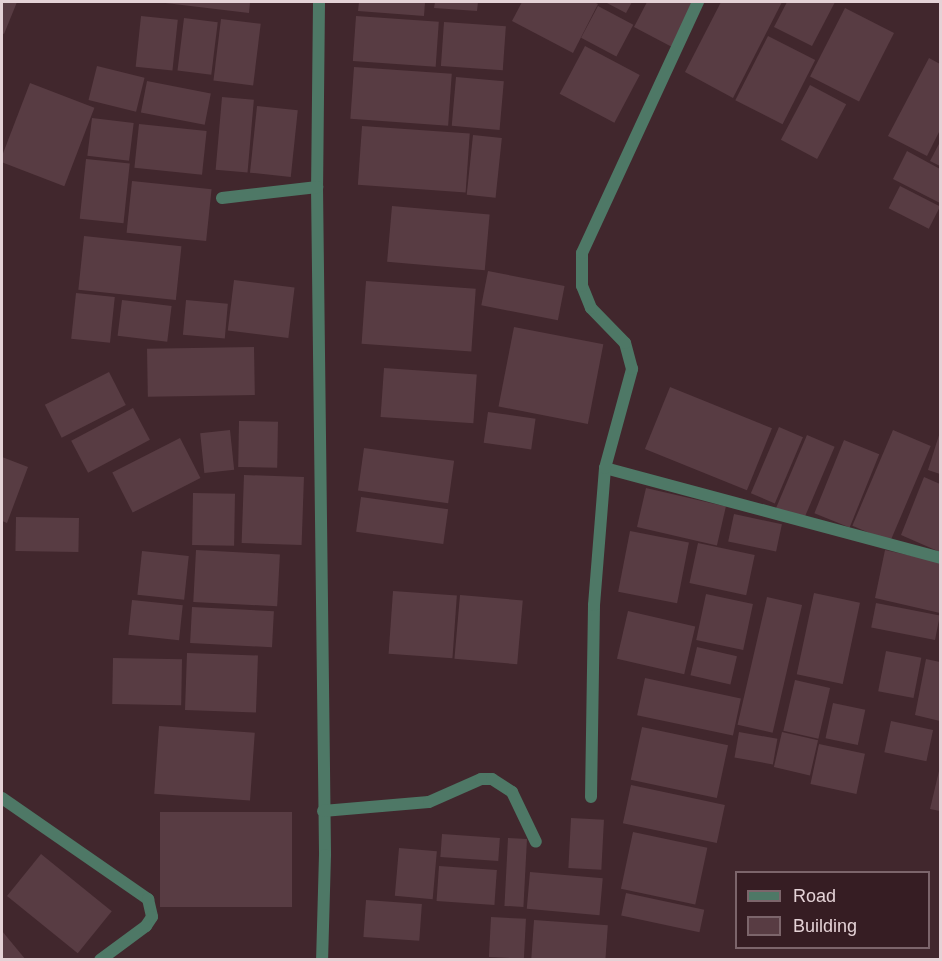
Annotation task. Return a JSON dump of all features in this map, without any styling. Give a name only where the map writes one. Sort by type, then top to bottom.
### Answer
[{"type":"street","points":[[319,2],[317,187],[323,811],[322,960]]},
{"type":"street","points":[[591,797],[594,605],[605,468],[632,369],[632,356],[616,332],[591,308],[582,286],[582,253],[698,2]]},
{"type":"street","points":[[222,198],[317,187]]},
{"type":"street","points":[[605,468],[940,558]]},
{"type":"street","points":[[323,811],[429,802],[481,779],[492,779],[512,792],[536,842]]},
{"type":"street","points":[[2,798],[148,899],[152,917],[146,926],[100,960]]},
{"type":"building","points":[[2,2],[17,2],[4,34],[2,33]]},
{"type":"building","points":[[157,2],[250,2],[249,13]]},
{"type":"building","points":[[359,2],[425,2],[424,16],[358,11]]},
{"type":"building","points":[[435,2],[478,2],[477,11],[434,8]]},
{"type":"building","points":[[522,2],[594,2],[598,4],[573,53],[512,21]]},
{"type":"building","points":[[605,2],[632,2],[626,13]]},
{"type":"building","points":[[647,2],[695,2],[672,47],[634,27]]},
{"type":"building","points":[[721,2],[782,2],[733,98],[685,72]]},
{"type":"building","points":[[787,2],[835,2],[812,46],[774,27]]},
{"type":"building","points":[[598,6],[633,25],[616,57],[581,38]]},
{"type":"building","points":[[845,8],[894,33],[859,102],[810,77]]},
{"type":"building","points":[[141,16],[178,20],[172,71],[136,67]]},
{"type":"building","points":[[356,16],[439,22],[436,67],[353,61]]},
{"type":"building","points":[[184,18],[218,22],[211,75],[178,71]]},
{"type":"building","points":[[221,19],[261,24],[253,85],[213,81]]},
{"type":"building","points":[[444,22],[506,26],[503,70],[441,66]]},
{"type":"building","points":[[768,36],[815,60],[783,124],[735,100]]},
{"type":"building","points":[[585,46],[640,75],[614,123],[560,94]]},
{"type":"building","points":[[929,58],[940,64],[940,130],[927,156],[888,136]]},
{"type":"building","points":[[97,66],[145,78],[136,112],[89,100]]},
{"type":"building","points":[[354,67],[452,74],[448,126],[350,119]]},
{"type":"building","points":[[456,77],[504,81],[500,130],[452,126]]},
{"type":"building","points":[[147,81],[211,93],[205,125],[141,112]]},
{"type":"building","points":[[30,83],[94,108],[64,186],[2,162],[2,156]]},
{"type":"building","points":[[810,85],[846,104],[817,159],[781,140]]},
{"type":"building","points":[[222,97],[254,100],[248,173],[216,170]]},
{"type":"building","points":[[257,106],[298,110],[291,177],[250,173]]},
{"type":"building","points":[[92,118],[134,123],[129,161],[87,156]]},
{"type":"building","points":[[139,124],[207,131],[202,175],[134,168]]},
{"type":"building","points":[[362,126],[470,134],[466,192],[358,185]]},
{"type":"building","points":[[473,135],[502,138],[496,198],[467,195]]},
{"type":"building","points":[[940,142],[940,166],[930,161]]},
{"type":"building","points":[[907,151],[940,169],[940,203],[893,179]]},
{"type":"building","points":[[86,159],[130,164],[123,223],[80,219]]},
{"type":"building","points":[[132,181],[212,189],[206,241],[127,233]]},
{"type":"building","points":[[900,186],[940,206],[929,229],[889,208]]},
{"type":"building","points":[[392,206],[490,215],[485,270],[387,262]]},
{"type":"building","points":[[84,236],[181,246],[176,300],[78,290]]},
{"type":"building","points":[[488,271],[565,286],[558,320],[481,305]]},
{"type":"building","points":[[234,280],[295,287],[288,338],[228,331]]},
{"type":"building","points":[[366,281],[476,289],[471,352],[362,344]]},
{"type":"building","points":[[76,293],[115,297],[110,343],[71,339]]},
{"type":"building","points":[[122,300],[172,306],[167,342],[118,336]]},
{"type":"building","points":[[186,300],[228,304],[225,339],[183,335]]},
{"type":"building","points":[[514,327],[603,344],[588,424],[499,407]]},
{"type":"building","points":[[254,347],[255,395],[148,397],[147,349]]},
{"type":"building","points":[[384,368],[477,374],[473,423],[381,417]]},
{"type":"building","points":[[109,372],[126,405],[62,438],[45,405]]},
{"type":"building","points":[[670,387],[772,428],[747,490],[645,449]]},
{"type":"building","points":[[133,408],[150,440],[88,473],[71,441]]},
{"type":"building","points":[[488,412],[536,419],[531,449],[484,443]]},
{"type":"building","points":[[239,421],[278,422],[277,468],[238,467]]},
{"type":"building","points":[[779,427],[803,437],[775,503],[751,493]]},
{"type":"building","points":[[230,430],[234,470],[204,473],[200,433]]},
{"type":"building","points":[[893,430],[931,446],[890,542],[852,526]]},
{"type":"building","points":[[940,432],[940,474],[928,470]]},
{"type":"building","points":[[807,435],[835,447],[803,520],[776,509]]},
{"type":"building","points":[[180,438],[200,478],[133,513],[112,473]]},
{"type":"building","points":[[844,440],[879,454],[850,527],[814,513]]},
{"type":"building","points":[[364,448],[454,461],[448,503],[358,491]]},
{"type":"building","points":[[2,457],[28,467],[7,523],[2,521]]},
{"type":"building","points":[[244,475],[304,477],[302,545],[242,543]]},
{"type":"building","points":[[924,477],[940,484],[940,552],[901,535]]},
{"type":"building","points":[[646,488],[726,506],[717,545],[637,527]]},
{"type":"building","points":[[193,493],[235,494],[234,546],[192,545]]},
{"type":"building","points":[[361,497],[448,509],[443,544],[356,532]]},
{"type":"building","points":[[734,514],[782,524],[776,552],[728,541]]},
{"type":"building","points":[[16,517],[79,518],[78,552],[15,551]]},
{"type":"building","points":[[630,531],[689,542],[677,603],[618,592]]},
{"type":"building","points":[[698,543],[755,555],[746,595],[689,583]]},
{"type":"building","points":[[196,550],[280,554],[277,606],[193,602]]},
{"type":"building","points":[[885,550],[940,562],[940,613],[875,598]]},
{"type":"building","points":[[142,551],[189,556],[184,600],[137,595]]},
{"type":"building","points":[[393,591],[457,595],[452,658],[389,654]]},
{"type":"building","points":[[814,593],[860,603],[843,684],[797,674]]},
{"type":"building","points":[[706,594],[753,604],[743,650],[696,640]]},
{"type":"building","points":[[460,595],[523,600],[517,664],[454,659]]},
{"type":"building","points":[[767,597],[802,605],[773,733],[738,725]]},
{"type":"building","points":[[132,600],[183,605],[179,640],[128,635]]},
{"type":"building","points":[[876,603],[940,615],[935,640],[871,628]]},
{"type":"building","points":[[192,607],[274,611],[272,647],[190,643]]},
{"type":"building","points":[[628,611],[695,627],[684,674],[617,659]]},
{"type":"building","points":[[697,647],[737,656],[730,684],[690,675]]},
{"type":"building","points":[[886,651],[921,658],[914,698],[878,691]]},
{"type":"building","points":[[187,653],[258,655],[256,712],[185,710]]},
{"type":"building","points":[[113,658],[182,659],[181,705],[112,704]]},
{"type":"building","points":[[926,659],[940,662],[940,721],[915,715]]},
{"type":"building","points":[[645,678],[741,698],[733,736],[637,715]]},
{"type":"building","points":[[795,680],[830,688],[818,739],[783,731]]},
{"type":"building","points":[[833,703],[865,710],[858,745],[826,738]]},
{"type":"building","points":[[891,721],[933,730],[926,761],[884,752]]},
{"type":"building","points":[[159,726],[255,733],[250,801],[154,794]]},
{"type":"building","points":[[642,727],[728,745],[717,798],[631,780]]},
{"type":"building","points":[[739,732],[777,739],[773,764],[734,758]]},
{"type":"building","points":[[782,732],[818,740],[810,775],[774,767]]},
{"type":"building","points":[[819,744],[865,754],[856,794],[810,784]]},
{"type":"building","points":[[940,772],[940,811],[930,809]]},
{"type":"building","points":[[631,785],[725,805],[717,843],[623,823]]},
{"type":"building","points":[[160,812],[292,812],[292,907],[160,907]]},
{"type":"building","points":[[571,818],[604,820],[601,870],[568,868]]},
{"type":"building","points":[[633,832],[707,848],[695,905],[621,889]]},
{"type":"building","points":[[442,834],[500,838],[498,861],[440,857]]},
{"type":"building","points":[[508,838],[527,839],[523,907],[504,906]]},
{"type":"building","points":[[399,848],[437,851],[433,899],[395,896]]},
{"type":"building","points":[[41,854],[112,911],[78,953],[7,896]]},
{"type":"building","points":[[439,866],[497,870],[494,905],[437,901]]},
{"type":"building","points":[[530,872],[603,878],[599,915],[527,909]]},
{"type":"building","points":[[626,893],[704,910],[699,932],[621,915]]},
{"type":"building","points":[[366,900],[422,904],[419,941],[363,937]]},
{"type":"building","points":[[491,917],[526,919],[524,959],[489,957]]},
{"type":"building","points":[[534,920],[608,925],[605,960],[531,960]]},
{"type":"building","points":[[2,931],[26,960],[2,960]]}]
